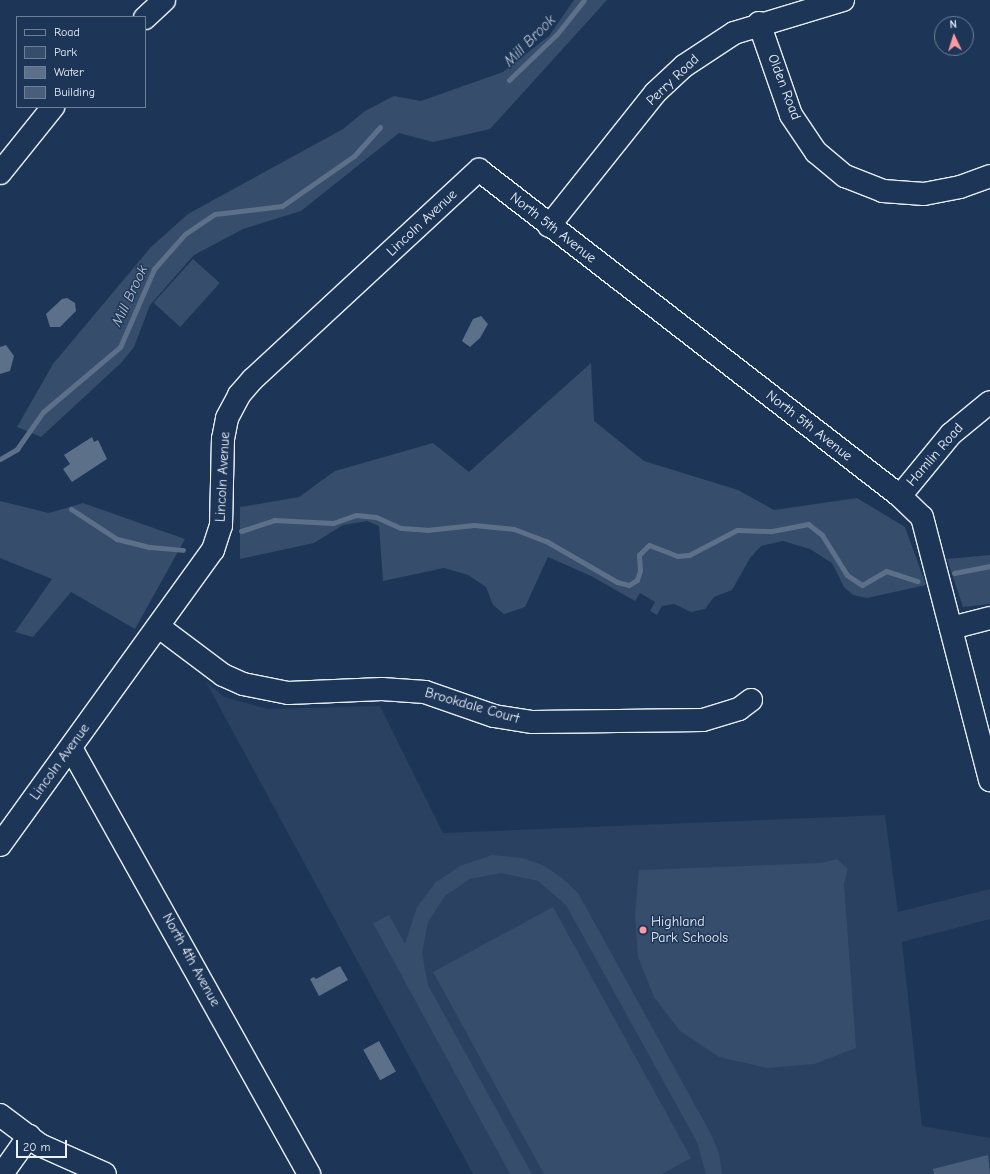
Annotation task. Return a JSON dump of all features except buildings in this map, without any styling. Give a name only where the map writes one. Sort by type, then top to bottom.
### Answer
[{"type":"street","points":[[146,17],[164,0]]},
{"type":"street","name":"Perry Road","points":[[549,226],[655,93],[708,47],[759,23],[843,0]]},
{"type":"street","name":"Olden Road","points":[[759,23],[791,114],[816,152],[845,176],[883,191],[924,194],[960,187],[990,176]]},
{"type":"street","points":[[0,173],[52,108]]},
{"type":"street","name":"North 5th Avenue","points":[[479,170],[549,226],[900,496],[922,517],[990,780]]},
{"type":"street","name":"Lincoln Avenue","points":[[0,844],[159,627],[213,550],[221,526],[223,439],[228,418],[239,395],[252,379],[479,170]]},
{"type":"street","name":"Hamlin Road","points":[[900,496],[951,434],[990,402]]},
{"type":"street","points":[[951,628],[990,618]]},
{"type":"street","name":"Brookdale Court","points":[[159,627],[223,675],[243,684],[288,694],[382,689],[425,692],[494,716],[533,722],[703,720],[739,710],[751,700]]},
{"type":"street","name":"North 4th Avenue","points":[[71,748],[309,1174]]},
{"type":"street","points":[[0,1115],[29,1136],[105,1174]]},
{"type":"street","points":[[2,1174],[29,1136]]},
{"type":"shaded area","name":"Highland Park Schools","points":[[206,682],[224,697],[268,709],[380,706],[443,833],[885,815],[898,912],[990,889],[990,919],[902,942],[922,1126],[990,1138],[990,1174],[473,1174]]},
{"type":"green space","points":[[574,0],[607,0],[490,129],[433,142],[399,133],[301,211],[243,229],[194,255],[150,305],[134,347],[122,362],[41,437],[17,427],[53,364],[151,247],[188,214],[343,129],[365,111],[394,96],[421,101],[503,72],[549,36]]},
{"type":"green space","points":[[193,259],[220,283],[180,327],[154,303]]},
{"type":"green space","points":[[591,363],[594,421],[644,461],[738,490],[774,510],[857,498],[905,527],[926,585],[867,598],[853,595],[844,587],[832,563],[810,549],[783,541],[761,546],[750,558],[732,590],[714,597],[705,609],[691,612],[674,604],[662,606],[657,615],[650,611],[655,602],[640,593],[635,601],[591,576],[548,557],[525,607],[504,614],[493,605],[486,587],[468,575],[444,568],[383,581],[379,526],[367,521],[343,525],[314,543],[240,559],[240,507],[299,497],[335,471],[433,443],[469,472]]},
{"type":"green space","points":[[0,501],[49,513],[83,503],[185,539],[135,629],[71,592],[33,637],[15,632],[52,579],[0,558]]},
{"type":"green space","points":[[990,555],[990,604],[963,607],[947,559]]},
{"type":"green space","points":[[492,855],[522,858],[543,865],[561,877],[578,893],[711,1134],[719,1153],[722,1174],[706,1174],[697,1142],[566,905],[538,881],[501,873],[470,879],[445,896],[428,922],[422,954],[428,985],[532,1174],[510,1174],[373,923],[389,915],[405,944],[417,907],[436,882],[460,866]]},
{"type":"green space","points":[[837,859],[848,869],[844,884],[856,1048],[814,1064],[767,1068],[719,1057],[680,1031],[654,997],[638,957],[635,914],[639,870],[822,863]]},
{"type":"green space","points":[[553,907],[691,1158],[662,1174],[544,1174],[433,972]]},
{"type":"water","points":[[67,298],[75,303],[76,311],[60,327],[50,327],[46,314],[62,299]]},
{"type":"water","points":[[481,316],[488,324],[480,338],[470,347],[462,341],[473,319]]},
{"type":"water","points":[[6,345],[14,356],[10,371],[0,374],[0,347]]},
{"type":"water","points":[[92,437],[94,442],[98,440],[107,459],[72,482],[63,469],[70,464],[64,455]]},
{"type":"water","points":[[340,966],[348,980],[319,996],[310,979],[314,977],[316,979]]},
{"type":"water","points":[[379,1041],[396,1072],[380,1080],[363,1050]]},
{"type":"waterway","name":"Mill Brook","points":[[509,80],[557,34],[584,0]]},
{"type":"waterway","name":"Mill Brook","points":[[0,459],[17,449],[43,412],[120,347],[154,269],[185,234],[215,214],[282,206],[354,156],[380,127]]},
{"type":"waterway","points":[[71,509],[117,539],[150,547],[183,550]]},
{"type":"waterway","points":[[241,531],[274,520],[333,523],[356,515],[376,517],[401,528],[427,530],[474,525],[514,529],[546,541],[617,582],[629,585],[637,580],[640,570],[639,555],[649,545],[677,556],[689,555],[737,530],[772,531],[808,524],[822,535],[847,575],[862,585],[886,571],[917,581]]},
{"type":"waterway","points":[[954,573],[990,566]]},
{"type":"place","name":"Highland Park Schools","points":[[643,930]]}]
